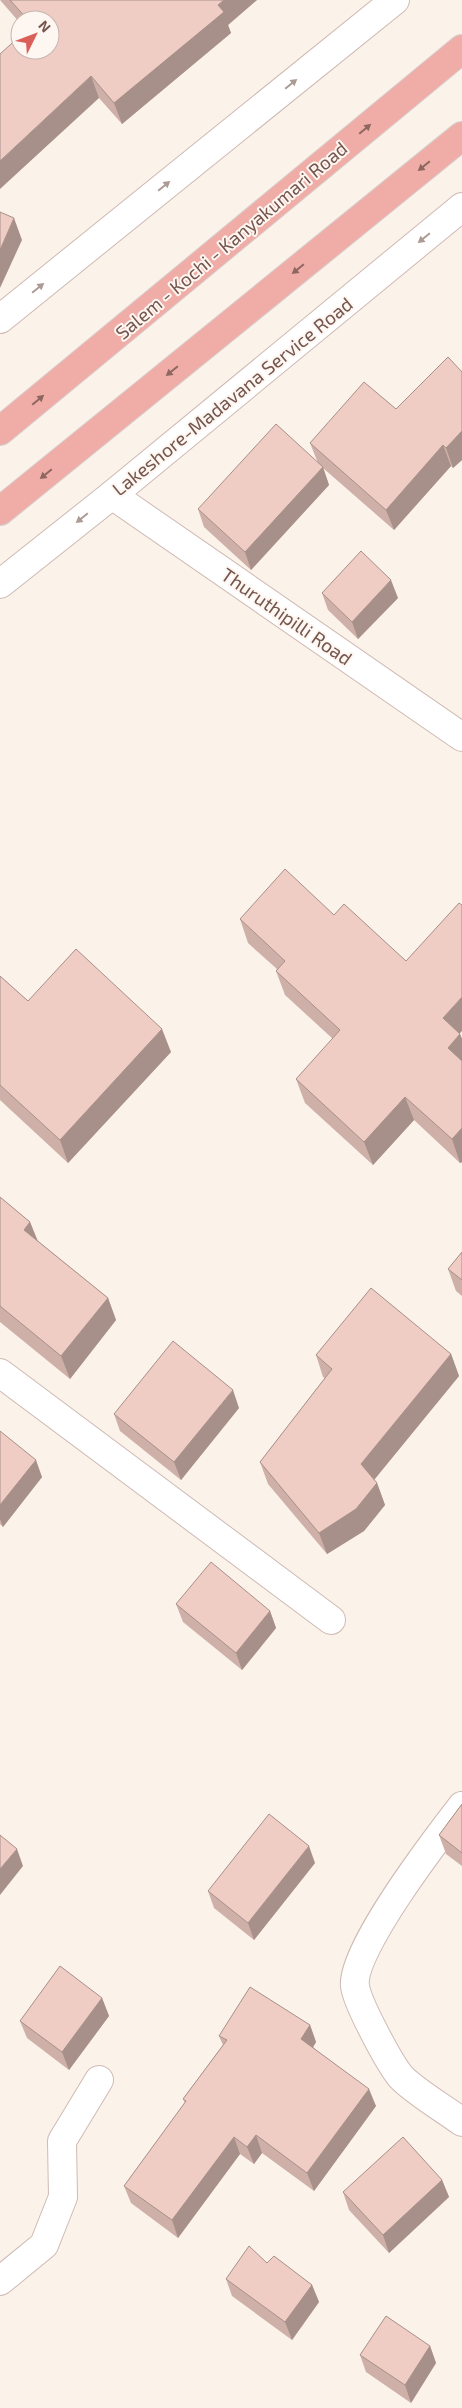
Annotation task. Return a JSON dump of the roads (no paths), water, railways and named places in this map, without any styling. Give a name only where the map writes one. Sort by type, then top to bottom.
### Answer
[{"type":"highway","name":"Salem - Kochi - Kanyakumari Road","points":[[0,431],[462,49]]},
{"type":"highway","points":[[0,511],[462,136]]},
{"type":"street","points":[[0,319],[394,0]]},
{"type":"street","name":"Lakeshore-Madavana Service Road","points":[[0,584],[112,495],[462,207]]},
{"type":"street","name":"Thuruthipilli Road","points":[[112,495],[462,737]]},
{"type":"street","points":[[0,1373],[330,1620]]},
{"type":"street","points":[[462,1806],[408,1877],[361,1957],[354,1986],[372,2029],[401,2077],[462,2122]]},
{"type":"street","points":[[0,2281],[44,2245],[63,2197],[62,2141],[99,2080]]}]
